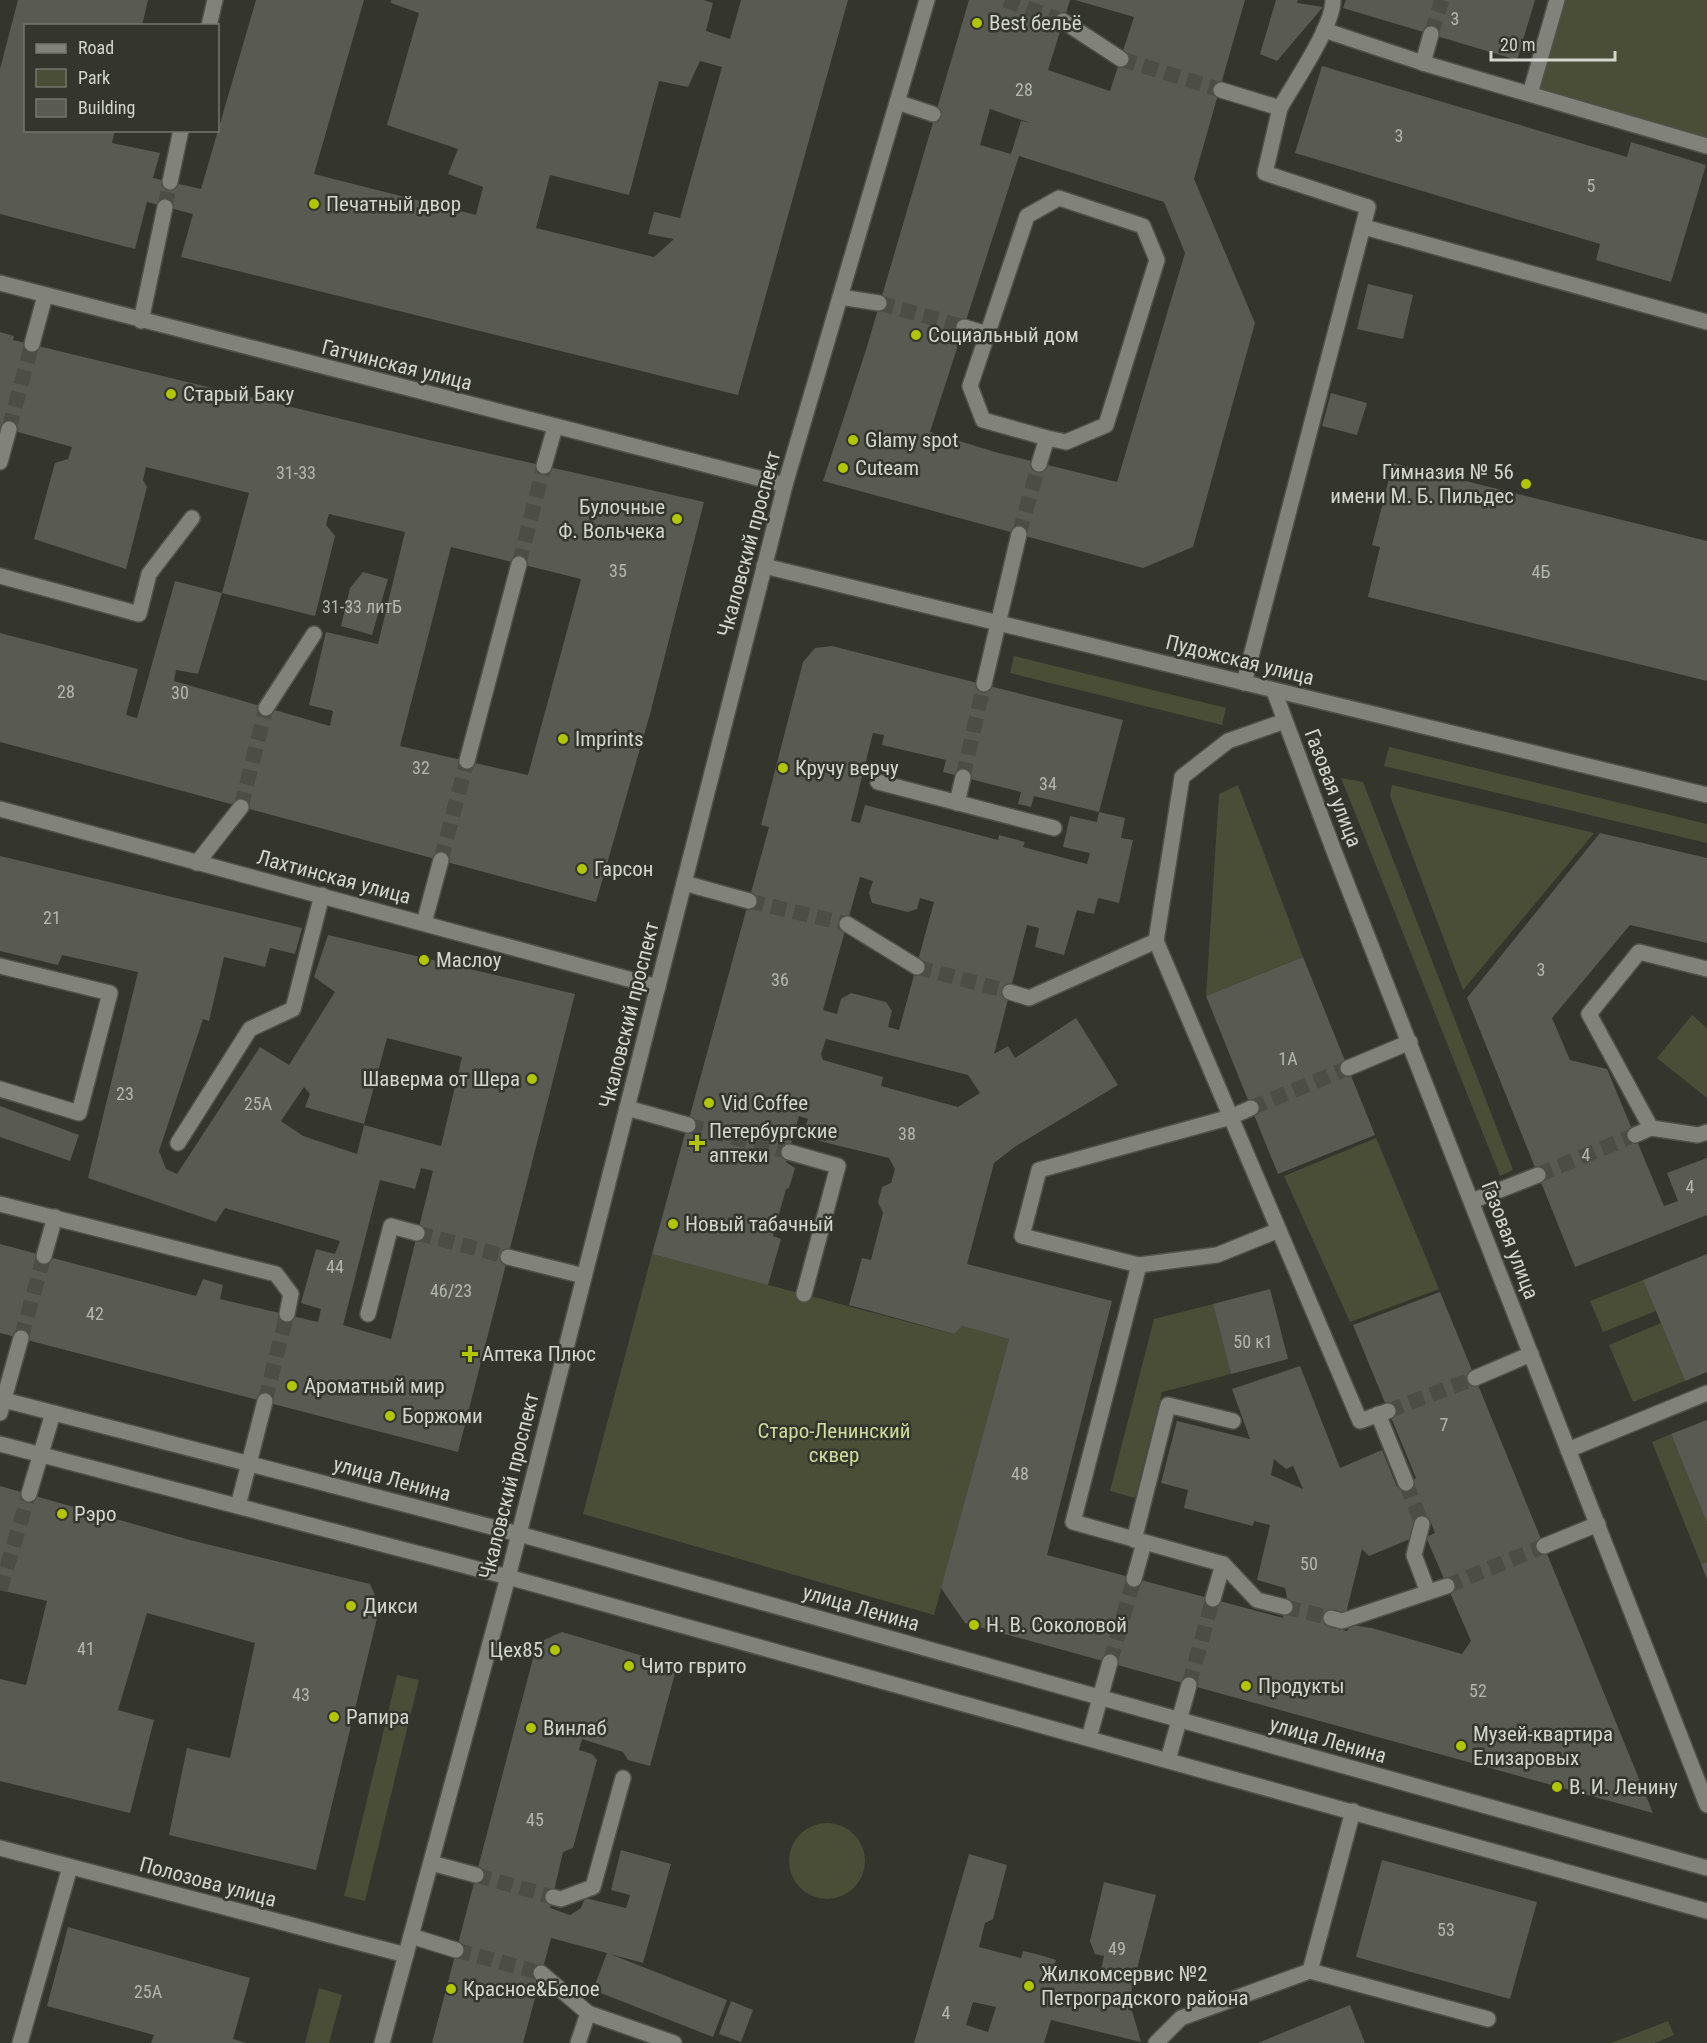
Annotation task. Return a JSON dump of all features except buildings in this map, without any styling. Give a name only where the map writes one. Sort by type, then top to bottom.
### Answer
[{"type":"street","points":[[209,24],[215,0]]},
{"type":"street","name":"Чкаловский проспект","points":[[382,2043],[508,1577],[785,485],[927,0]]},
{"type":"street","points":[[1244,683],[1368,207],[1265,173],[1280,108],[1324,30],[1333,9],[1333,0]]},
{"type":"street","points":[[1530,94],[1557,0]]},
{"type":"street","points":[[1063,21],[1121,59]]},
{"type":"street","points":[[1324,30],[1423,63],[1707,146]]},
{"type":"street","points":[[1423,63],[1431,34]]},
{"type":"street","points":[[1221,90],[1280,108]]},
{"type":"street","points":[[897,102],[933,114]]},
{"type":"street","points":[[170,182],[181,132]]},
{"type":"street","points":[[1059,198],[1143,226],[1157,260],[1106,425],[1066,442],[1047,438],[982,420],[970,386],[1027,216],[1059,198]]},
{"type":"street","points":[[141,321],[165,207]]},
{"type":"street","points":[[1364,227],[1707,322]]},
{"type":"street","name":"Гатчинская улица","points":[[0,283],[785,485]]},
{"type":"street","points":[[32,344],[45,296]]},
{"type":"street","points":[[840,297],[879,303]]},
{"type":"street","points":[[964,327],[987,334]]},
{"type":"street","points":[[544,466],[555,427]]},
{"type":"street","points":[[0,462],[9,429]]},
{"type":"street","points":[[1039,464],[1047,438]]},
{"type":"street","points":[[0,576],[139,614],[149,574],[192,518]]},
{"type":"street","points":[[984,684],[1019,534]]},
{"type":"street","points":[[467,761],[519,564]]},
{"type":"street","name":"Пудожская улица","points":[[764,566],[1707,795]]},
{"type":"street","points":[[266,708],[314,634]]},
{"type":"street","name":"Газовая улица","points":[[1274,691],[1707,1805]]},
{"type":"street","points":[[1285,721],[1228,741],[1182,777],[1156,941],[1360,1421],[1383,1412],[1406,1483]]},
{"type":"street","points":[[957,803],[963,777]]},
{"type":"street","points":[[878,782],[1054,828]]},
{"type":"street","points":[[197,863],[241,807]]},
{"type":"street","name":"Лахтинская улица","points":[[0,809],[658,987]]},
{"type":"street","points":[[424,923],[441,860]]},
{"type":"street","points":[[684,883],[749,901]]},
{"type":"street","points":[[178,1143],[250,1029],[293,1010],[322,895]]},
{"type":"street","points":[[847,924],[916,967]]},
{"type":"street","points":[[1010,992],[1029,998],[1156,941]]},
{"type":"street","points":[[1651,1128],[1589,1014],[1640,952],[1707,969]]},
{"type":"street","points":[[0,966],[110,993],[80,1113],[0,1089]]},
{"type":"street","points":[[1348,1068],[1410,1042]]},
{"type":"street","points":[[627,1108],[688,1125]]},
{"type":"street","points":[[1251,1108],[1231,1117],[1039,1170],[1022,1236],[1139,1265],[1218,1255],[1279,1230]]},
{"type":"street","points":[[1635,1135],[1651,1128],[1698,1135],[1707,1132]]},
{"type":"street","points":[[789,1152],[838,1166],[804,1294]]},
{"type":"street","points":[[1472,1201],[1538,1175]]},
{"type":"street","points":[[0,1204],[276,1274],[291,1294],[287,1314]]},
{"type":"street","points":[[44,1256],[55,1217]]},
{"type":"street","points":[[368,1314],[391,1226],[417,1233]]},
{"type":"street","points":[[508,1257],[584,1276]]},
{"type":"street","points":[[1139,1265],[1073,1522],[1223,1563],[1257,1600],[1285,1607]]},
{"type":"street","points":[[1,1404],[21,1338]]},
{"type":"street","points":[[1475,1378],[1531,1354]]},
{"type":"street","points":[[1568,1450],[1707,1392]]},
{"type":"street","points":[[238,1506],[265,1401]]},
{"type":"street","name":"улица Ленина","points":[[1,1404],[53,1413],[519,1534],[1707,1868]]},
{"type":"street","points":[[1134,1579],[1139,1541],[1168,1405],[1233,1421]]},
{"type":"street","points":[[28,1494],[53,1413]]},
{"type":"street","points":[[0,1444],[508,1577],[1707,1911]]},
{"type":"street","points":[[1422,1524],[1414,1555],[1428,1592]]},
{"type":"street","points":[[1544,1546],[1598,1524]]},
{"type":"street","points":[[1213,1599],[1223,1563]]},
{"type":"street","points":[[1331,1618],[1342,1621],[1447,1586]]},
{"type":"street","points":[[1089,1738],[1110,1662]]},
{"type":"street","points":[[1168,1760],[1189,1684]]},
{"type":"street","points":[[553,1897],[561,1899],[593,1887],[623,1778]]},
{"type":"street","points":[[1310,1971],[1353,1811]]},
{"type":"street","name":"Полозова улица","points":[[0,1848],[406,1955]]},
{"type":"street","points":[[430,1863],[476,1875]]},
{"type":"street","points":[[20,2043],[70,1867]]},
{"type":"street","points":[[411,1936],[456,1950]]},
{"type":"street","points":[[1156,2043],[1181,2018],[1310,1971],[1488,2019]]},
{"type":"street","points":[[541,1973],[588,2013],[674,2043]]},
{"type":"street","points":[[578,2043],[588,2013]]},
{"type":"green space","points":[[1563,0],[1707,0],[1707,138],[1536,92]]},
{"type":"green space","points":[[1014,656],[1226,708],[1222,725],[1010,673]]},
{"type":"green space","points":[[1389,747],[1707,824],[1707,843],[1384,766]]},
{"type":"green space","points":[[1341,778],[1363,782],[1513,1170],[1500,1176]]},
{"type":"green space","points":[[1238,785],[1303,957],[1206,996],[1219,794]]},
{"type":"green space","points":[[1392,785],[1594,833],[1463,990],[1390,796]]},
{"type":"green space","points":[[1692,1015],[1707,1028],[1707,1098],[1657,1058]]},
{"type":"green space","points":[[1376,1138],[1439,1289],[1350,1322],[1284,1176]]},
{"type":"green space","name":"Старо-Ленинский сквер","points":[[652,1254],[953,1334],[962,1326],[1009,1339],[934,1615],[583,1514]]},
{"type":"green space","points":[[1643,1280],[1656,1311],[1603,1332],[1590,1301]]},
{"type":"green space","points":[[1213,1304],[1231,1374],[1162,1392],[1135,1498],[1110,1491],[1154,1319]]},
{"type":"green space","points":[[1661,1323],[1685,1381],[1633,1402],[1609,1345]]},
{"type":"green space","points":[[1671,1434],[1707,1523],[1707,1562],[1701,1564],[1652,1442]]},
{"type":"green space","points":[[397,1675],[419,1680],[365,1901],[344,1896]]},
{"type":"green space","points":[[820,1823],[834,1823],[848,1829],[859,1840],[863,1846],[865,1861],[863,1876],[854,1888],[842,1897],[820,1899],[806,1893],[795,1882],[789,1868],[789,1854],[795,1840],[806,1829]]},
{"type":"green space","points":[[319,1988],[342,1995],[329,2043],[305,2043]]},
{"type":"green space","points":[[1668,2021],[1674,2035],[1655,2043],[1611,2043]]},
{"type":"tunnel","points":[[1005,0],[1063,21]]},
{"type":"tunnel","points":[[1431,34],[1442,0]]},
{"type":"tunnel","points":[[1121,59],[1221,90]]},
{"type":"tunnel","points":[[165,207],[170,182]]},
{"type":"tunnel","points":[[879,303],[964,327]]},
{"type":"tunnel","points":[[9,429],[32,344]]},
{"type":"tunnel","points":[[1019,534],[1039,464]]},
{"type":"tunnel","points":[[519,564],[544,466]]},
{"type":"tunnel","points":[[963,777],[984,684]]},
{"type":"tunnel","points":[[241,807],[266,708]]},
{"type":"tunnel","points":[[441,860],[467,761]]},
{"type":"tunnel","points":[[749,901],[847,924]]},
{"type":"tunnel","points":[[917,967],[1010,992]]},
{"type":"tunnel","points":[[1251,1108],[1348,1068]]},
{"type":"tunnel","points":[[688,1125],[789,1152]]},
{"type":"tunnel","points":[[1538,1175],[1635,1135]]},
{"type":"tunnel","points":[[417,1233],[508,1257]]},
{"type":"tunnel","points":[[21,1338],[44,1256]]},
{"type":"tunnel","points":[[265,1401],[287,1314]]},
{"type":"tunnel","points":[[1388,1411],[1475,1378]]},
{"type":"tunnel","points":[[1406,1483],[1422,1524]]},
{"type":"tunnel","points":[[0,1590],[29,1494]]},
{"type":"tunnel","points":[[1447,1586],[1544,1546]]},
{"type":"tunnel","points":[[1110,1662],[1134,1579]]},
{"type":"tunnel","points":[[1189,1685],[1213,1599]]},
{"type":"tunnel","points":[[1285,1607],[1331,1618]]},
{"type":"tunnel","points":[[476,1875],[553,1897]]},
{"type":"tunnel","points":[[456,1950],[541,1973]]},
{"type":"place","name":"Best бельё","points":[[977,23]]},
{"type":"place","name":"Печатный двор","points":[[314,204]]},
{"type":"place","name":"Социальный дом","points":[[916,335]]},
{"type":"place","name":"Старый Баку","points":[[171,394]]},
{"type":"place","name":"Glamy spot","points":[[853,440]]},
{"type":"place","name":"Cuteam","points":[[843,468]]},
{"type":"place","name":"Гимназия № 56 имени М. Б. Пильдес","points":[[1526,484]]},
{"type":"place","name":"Булочные Ф. Вольчека","points":[[677,519]]},
{"type":"place","name":"Imprints","points":[[563,739]]},
{"type":"place","name":"Кручу верчу","points":[[783,768]]},
{"type":"place","name":"Гарсон","points":[[582,869]]},
{"type":"place","name":"Маслоу","points":[[424,960]]},
{"type":"place","name":"Шаверма от Шера","points":[[532,1079]]},
{"type":"place","name":"Vid Coffee","points":[[709,1103]]},
{"type":"place","name":"Петербургские аптеки","points":[[697,1143]]},
{"type":"place","name":"Новый табачный","points":[[673,1224]]},
{"type":"place","name":"Аптека Плюс","points":[[470,1354]]},
{"type":"place","name":"Ароматный мир","points":[[292,1386]]},
{"type":"place","name":"Боржоми","points":[[390,1416]]},
{"type":"place","name":"Рэро","points":[[62,1514]]},
{"type":"place","name":"Дикси","points":[[351,1606]]},
{"type":"place","name":"Н. В. Соколовой","points":[[974,1625]]},
{"type":"place","name":"Цех85","points":[[555,1650]]},
{"type":"place","name":"Чито гврито","points":[[629,1666]]},
{"type":"place","name":"Продукты","points":[[1246,1686]]},
{"type":"place","name":"Рапира","points":[[334,1717]]},
{"type":"place","name":"Винлаб","points":[[531,1728]]},
{"type":"place","name":"Музей-квартира Елизаровых","points":[[1461,1746]]},
{"type":"place","name":"В. И. Ленину","points":[[1557,1787]]},
{"type":"place","name":"Жилкомсервис №2 Петроградского района","points":[[1029,1986]]},
{"type":"place","name":"Красное&Белое","points":[[451,1989]]}]
